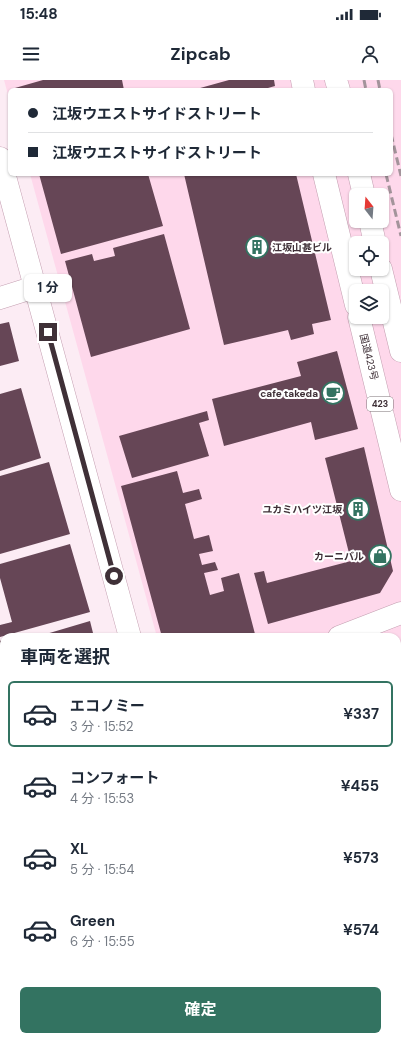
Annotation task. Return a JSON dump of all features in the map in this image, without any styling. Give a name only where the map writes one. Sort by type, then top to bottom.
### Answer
[{"type":"main road","points":[[0,158],[129,633]]},
{"type":"main road","points":[[324,176],[351,284]]},
{"type":"main road","points":[[359,176],[362,188]]},
{"type":"main road","points":[[384,276],[401,351]]},
{"type":"main road","points":[[0,298],[35,287]]},
{"type":"main road","name":"国道423号","points":[[361,324],[401,490]]},
{"type":"main road","points":[[349,633],[401,613]]},
{"type":"shaded area","points":[[4,80],[401,80],[401,633],[156,633],[31,176],[393,176],[393,88],[8,88],[8,95]]},
{"type":"building","points":[[43,80],[122,80],[124,88],[15,88]]},
{"type":"building","points":[[229,80],[274,80],[275,86],[268,88],[200,88]]},
{"type":"building","points":[[40,176],[149,176],[163,226],[61,254]]},
{"type":"building","name":"江坂山甚ビル","points":[[184,176],[296,176],[331,320],[312,324],[314,334],[291,340],[288,330],[224,345]]},
{"type":"building","points":[[164,234],[190,329],[91,357],[65,261],[92,254],[94,261],[115,256],[113,248]]},
{"type":"building","points":[[9,322],[19,361],[0,366],[0,324]]},
{"type":"building","points":[[337,351],[358,429],[315,440],[311,422],[224,446],[212,399],[301,376],[297,362]]},
{"type":"building","points":[[21,388],[41,458],[0,471],[0,394]]},
{"type":"building","points":[[207,411],[209,420],[199,423],[209,456],[132,478],[119,436]]},
{"type":"building","name":"ユカミハイツ江坂","points":[[364,447],[393,571],[380,593],[268,624],[254,573],[264,571],[267,583],[351,561],[325,458]]},
{"type":"building","points":[[49,462],[70,534],[0,554],[0,476]]},
{"type":"building","points":[[177,471],[183,493],[199,489],[202,499],[185,504],[194,539],[209,535],[213,551],[199,554],[202,565],[215,562],[218,570],[204,573],[210,595],[224,591],[221,578],[239,573],[255,633],[161,633],[121,486]]},
{"type":"building","points":[[70,544],[90,612],[14,633],[0,633],[0,625],[12,622],[0,578],[0,564]]},
{"type":"building","points":[[90,621],[93,633],[50,633]]},
{"type":"railway","points":[[364,80],[366,88]]},
{"type":"railway","points":[[378,80],[380,88]]},
{"type":"railway","points":[[393,142],[401,176]]},
{"type":"railway","points":[[386,176],[401,236]]},
{"type":"place","name":"江坂山甚ビル","points":[[257,247]]},
{"type":"place","name":"cafe takeda","points":[[333,393]]},
{"type":"place","name":"ユカミハイツ江坂","points":[[358,509]]},
{"type":"place","name":"カーニバル","points":[[380,556]]},
{"type":"route","points":[[48,332],[114,576]]}]
